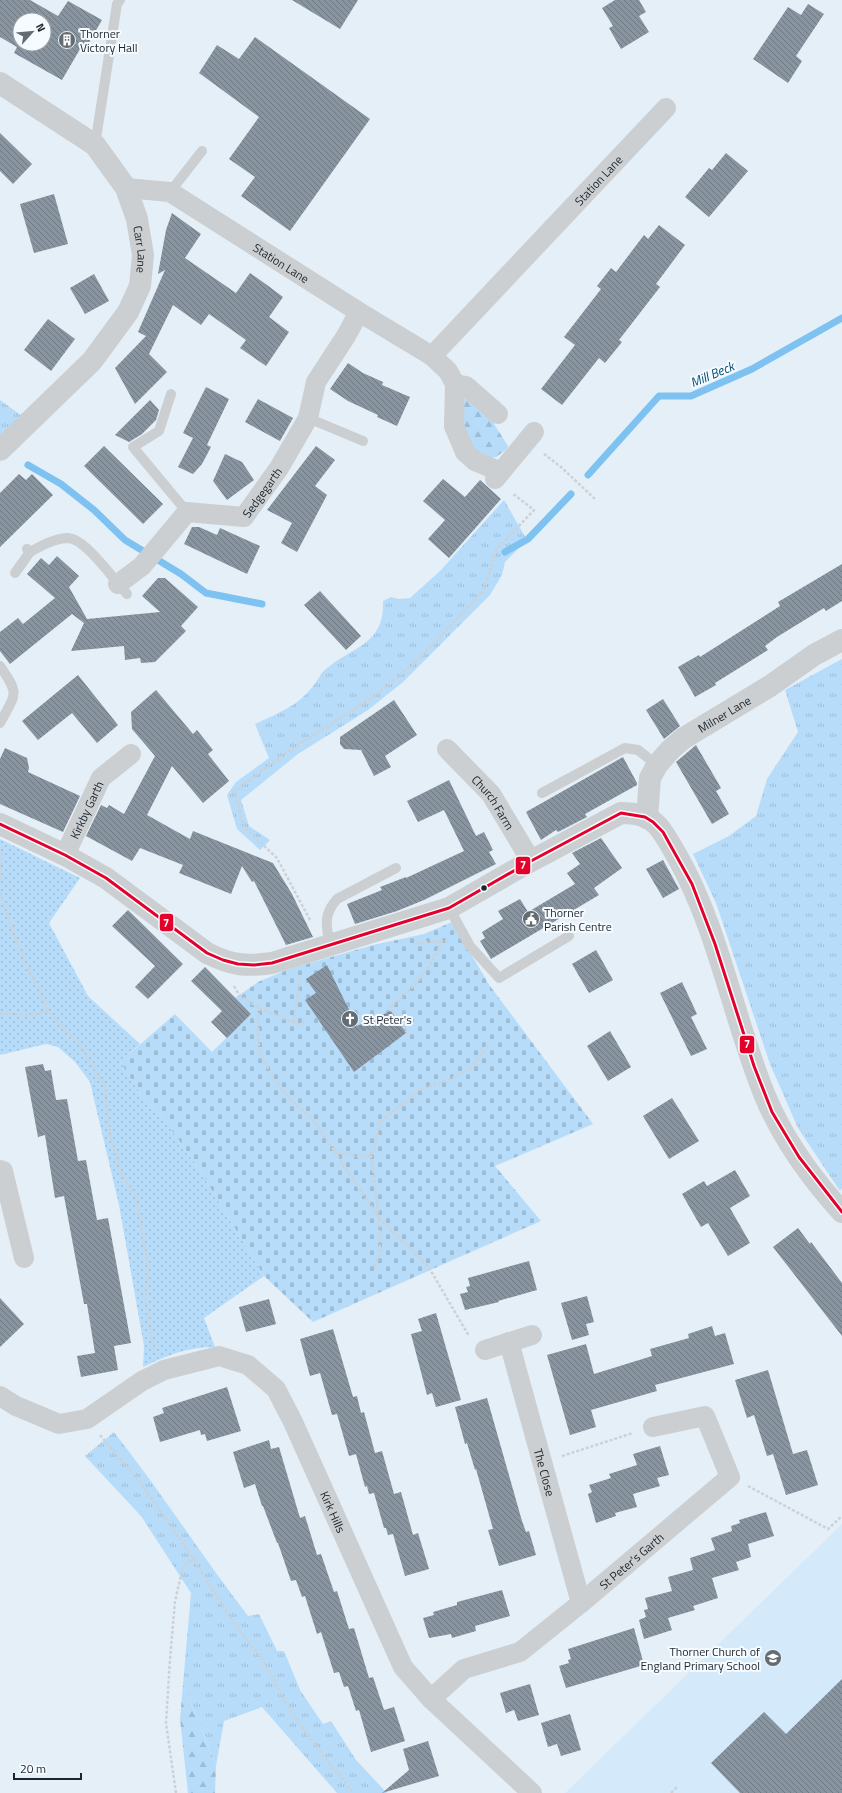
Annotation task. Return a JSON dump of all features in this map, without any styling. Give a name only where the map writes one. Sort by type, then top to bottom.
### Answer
[{"type":"street","name":"Carr Lane","points":[[0,83],[95,145],[126,188],[137,219],[143,255],[140,286],[128,312],[92,360],[0,450]]},
{"type":"street","name":"Station Lane","points":[[432,356],[666,108]]},
{"type":"street","name":"Station Lane","points":[[126,188],[170,192],[359,312],[432,356],[448,371],[455,384]]},
{"type":"street","name":"Sedgegarth","points":[[187,512],[244,516],[279,468],[308,418],[316,382],[346,336],[359,312]]},
{"type":"street","points":[[498,414],[466,386],[455,384],[454,426],[465,452],[475,461],[498,476],[534,432]]},
{"type":"street","points":[[122,589],[187,512]]},
{"type":"street","name":"Milner Lane","points":[[647,818],[650,778],[657,765],[670,750],[684,738],[770,686],[814,655],[842,640]]},
{"type":"street","name":"Church Farm","points":[[447,749],[491,794],[531,860]]},
{"type":"street","name":"Kirkby Garth","points":[[65,855],[101,778],[131,754]]},
{"type":"street","points":[[3,825],[65,855],[125,891],[207,953],[223,962],[252,966],[272,963],[448,908],[531,860],[621,813],[635,813],[647,818],[658,826],[686,872],[702,910],[751,1059],[772,1111],[782,1130],[807,1169],[842,1212]]},
{"type":"street","points":[[0,1170],[3,1171],[24,1258]]},
{"type":"street","points":[[485,1350],[532,1335]]},
{"type":"street","name":"The Close","points":[[509,1342],[581,1603]]},
{"type":"street","name":"Kirk Hills","points":[[87,1419],[142,1381],[164,1370],[219,1356],[248,1365],[276,1389],[293,1422],[403,1667],[431,1699],[532,1793]]},
{"type":"street","points":[[0,1396],[16,1406],[59,1424],[87,1419]]},
{"type":"street","points":[[653,1427],[705,1416],[730,1476]]},
{"type":"street","name":"St Peter's Garth","points":[[431,1699],[464,1669],[520,1652],[581,1603],[730,1476]]},
{"type":"lane","points":[[95,145],[118,4],[120,0]]},
{"type":"lane","points":[[170,192],[202,151]]},
{"type":"lane","points":[[171,394],[159,431],[133,447],[187,512]]},
{"type":"lane","points":[[308,418],[363,441]]},
{"type":"lane","points":[[16,573],[29,550],[60,539],[74,539],[85,546],[122,589]]},
{"type":"lane","points":[[0,666],[12,684],[15,695],[0,723]]},
{"type":"lane","points":[[542,793],[625,748],[638,750],[657,765]]},
{"type":"lane","points":[[327,946],[327,915],[333,902],[344,894],[396,868]]},
{"type":"lane","points":[[448,908],[470,946],[499,978],[569,936]]},
{"type":"path","points":[[544,454],[561,467],[595,499]]},
{"type":"path","points":[[327,946],[277,858],[244,827],[234,791],[296,746],[373,697],[417,661],[484,590],[496,550],[534,510],[498,476]]},
{"type":"path","points":[[0,880],[3,825]]},
{"type":"path","points":[[0,893],[17,944],[48,1010],[84,1050],[105,1086],[110,1136],[122,1174],[137,1201],[148,1268],[146,1299],[151,1340],[164,1370]]},
{"type":"path","points":[[409,945],[466,938]]},
{"type":"path","points":[[408,1033],[390,1007],[423,977],[436,956],[442,942]]},
{"type":"path","points":[[294,1022],[302,970]]},
{"type":"path","points":[[239,995],[259,1008],[300,1025],[305,1021]]},
{"type":"path","points":[[259,1008],[258,1039],[260,1053],[273,1078],[291,1100],[314,1121],[379,1218],[428,1266],[470,1338],[485,1350]]},
{"type":"path","points":[[0,1013],[33,1015],[48,1010]]},
{"type":"path","points":[[374,1268],[380,1253],[379,1218],[371,1155],[377,1138],[379,1122],[420,1090],[453,1078],[472,1067],[489,1043]]},
{"type":"path","points":[[332,1149],[359,1158],[371,1155]]},
{"type":"path","points":[[87,1419],[140,1482],[193,1558],[229,1616],[264,1662],[291,1712],[326,1759],[354,1793]]},
{"type":"path","points":[[541,1462],[653,1427]]},
{"type":"path","points":[[730,1476],[828,1529],[842,1516]]},
{"type":"path","points":[[176,1793],[166,1723],[170,1659],[175,1601],[183,1567],[193,1558]]},
{"type":"path","points":[[671,1793],[677,1787]]},
{"type":"shaded area","name":"Thorner Church of England Primary School","points":[[842,1524],[842,1793],[565,1793]]},
{"type":"green space","points":[[465,398],[497,420],[494,424],[508,446],[506,450],[496,457],[491,458],[475,450],[461,423]]},
{"type":"green space","points":[[0,400],[22,416],[0,438]]},
{"type":"green space","points":[[504,500],[527,540],[505,562],[502,575],[490,595],[403,682],[368,710],[298,754],[241,800],[249,826],[270,840],[260,850],[237,829],[227,795],[236,782],[269,758],[255,724],[279,713],[301,699],[315,684],[324,671],[366,642],[379,627],[383,601],[391,597],[399,599],[410,598],[440,571]]},
{"type":"green space","points":[[842,659],[842,1188],[840,1191],[798,1128],[770,1064],[716,903],[693,854],[729,836],[756,816],[767,779],[798,732],[785,690]]},
{"type":"green space","points":[[0,839],[80,878],[49,923],[88,996],[140,1044],[120,1062],[149,1106],[168,1125],[195,1163],[264,1276],[204,1318],[215,1347],[195,1348],[178,1352],[143,1367],[144,1346],[119,1205],[90,1082],[75,1062],[58,1047],[46,1044],[0,1055]]},
{"type":"green space","points":[[452,922],[490,986],[593,1124],[495,1166],[541,1221],[313,1322],[264,1276],[195,1163],[168,1125],[149,1106],[120,1062],[175,1014],[212,1052],[251,1014],[235,998],[258,982],[289,969],[373,945],[424,934]]},
{"type":"green space","points":[[114,1432],[248,1616],[259,1614],[277,1651],[284,1651],[300,1690],[323,1724],[331,1721],[356,1760],[387,1793],[337,1793],[262,1707],[224,1721],[216,1766],[183,1684],[191,1593],[141,1516],[85,1456]]},
{"type":"green space","points":[[183,1684],[216,1766],[215,1793],[188,1793],[180,1719]]},
{"type":"building","name":"Thorner Victory Hall","points":[[0,0],[30,0],[51,12],[12,12],[12,44],[0,37]]},
{"type":"building","points":[[292,0],[358,0],[340,29]]},
{"type":"building","points":[[615,0],[639,0],[646,12],[639,16],[649,32],[621,49],[609,28],[613,26],[602,8]]},
{"type":"building","name":"Thorner Victory Hall","points":[[68,1],[102,20],[87,46],[83,44],[62,80],[14,53],[52,52],[52,13],[58,16]]},
{"type":"building","points":[[808,4],[824,14],[796,56],[802,61],[788,83],[753,59],[788,7],[801,15]]},
{"type":"building","points":[[255,37],[370,119],[290,231],[241,196],[255,177],[229,159],[259,117],[199,73],[217,45],[239,59]]},
{"type":"building","points":[[0,133],[32,164],[13,184],[0,171]]},
{"type":"building","points":[[726,153],[748,171],[709,217],[685,197],[709,168],[712,170]]},
{"type":"building","points":[[54,194],[68,244],[34,253],[20,204]]},
{"type":"building","points":[[172,213],[201,234],[185,258],[236,293],[250,273],[267,285],[283,297],[269,317],[289,332],[266,366],[240,348],[246,340],[209,314],[201,325],[173,305],[149,354],[167,372],[135,404],[115,368],[146,336],[138,332],[165,270],[158,274],[166,230]]},
{"type":"building","points":[[659,225],[685,245],[656,284],[660,287],[619,340],[622,342],[605,363],[599,358],[562,405],[541,389],[575,345],[564,337],[601,289],[597,286],[611,268],[616,272],[644,235],[648,239]]},
{"type":"building","points":[[94,274],[109,301],[85,314],[70,288]]},
{"type":"building","points":[[48,319],[75,339],[51,371],[24,350]]},
{"type":"building","points":[[348,363],[363,373],[383,382],[382,385],[410,397],[397,426],[348,401],[330,389]]},
{"type":"building","points":[[206,387],[229,399],[207,445],[211,447],[202,464],[193,474],[178,467],[193,438],[183,433]]},
{"type":"building","points":[[258,399],[293,418],[280,441],[245,422]]},
{"type":"building","points":[[150,400],[159,410],[156,420],[142,434],[129,442],[115,435]]},
{"type":"building","points":[[104,446],[163,504],[143,524],[84,466]]},
{"type":"building","points":[[316,446],[335,460],[315,486],[327,495],[297,552],[281,543],[292,523],[267,510]]},
{"type":"building","points":[[225,454],[242,462],[254,480],[227,500],[213,481]]},
{"type":"building","points":[[19,474],[26,480],[32,474],[53,495],[0,547],[0,493]]},
{"type":"building","points":[[443,479],[465,497],[480,480],[501,499],[449,558],[428,539],[445,520],[423,501]]},
{"type":"building","points":[[192,527],[199,527],[217,535],[220,528],[260,546],[247,574],[184,544]]},
{"type":"building","points":[[57,556],[79,576],[69,587],[87,619],[160,612],[142,596],[158,578],[165,578],[198,607],[181,626],[186,631],[155,662],[141,663],[140,658],[125,660],[124,646],[71,651],[84,623],[72,614],[10,664],[0,651],[0,632],[18,618],[23,624],[55,598],[27,574],[41,558],[49,565]]},
{"type":"building","points":[[842,564],[842,601],[826,611],[824,608],[777,637],[765,646],[768,650],[715,683],[716,685],[695,697],[678,667],[699,655],[700,657],[780,606],[778,602]]},
{"type":"building","points":[[320,591],[361,636],[346,650],[304,605]]},
{"type":"building","points":[[78,675],[118,725],[97,743],[72,713],[38,740],[22,721]]},
{"type":"building","points":[[156,690],[193,734],[197,730],[213,750],[208,754],[229,781],[203,803],[172,766],[147,815],[190,839],[193,831],[273,863],[292,894],[313,937],[286,945],[254,881],[252,882],[242,866],[231,894],[179,873],[183,865],[140,848],[132,861],[86,836],[101,805],[107,808],[109,805],[124,814],[155,756],[132,729],[131,712]]},
{"type":"building","points":[[663,699],[680,726],[664,739],[646,710]]},
{"type":"building","points":[[394,700],[417,735],[385,756],[391,767],[374,776],[361,750],[344,749],[340,744],[340,737]]},
{"type":"building","points":[[696,745],[721,788],[716,791],[729,814],[712,824],[676,762]]},
{"type":"building","points":[[5,748],[27,758],[29,768],[28,772],[80,796],[63,832],[0,804],[0,759]]},
{"type":"building","points":[[623,757],[637,785],[585,814],[587,817],[558,832],[556,830],[541,840],[526,812]]},
{"type":"building","points":[[449,780],[476,836],[484,832],[493,850],[489,852],[496,864],[424,900],[397,911],[355,924],[347,904],[382,890],[380,887],[406,878],[464,851],[444,810],[418,822],[407,801]]},
{"type":"building","points":[[601,838],[622,868],[594,888],[599,895],[491,959],[480,941],[485,938],[482,932],[503,919],[498,911],[520,899],[528,912],[575,884],[567,873],[580,864],[572,853]]},
{"type":"building","points":[[663,860],[679,889],[663,898],[646,869]]},
{"type":"building","points":[[128,910],[183,964],[148,999],[135,987],[155,966],[112,926]]},
{"type":"building","points":[[596,950],[613,980],[589,993],[572,964]]},
{"type":"building","name":"St Peter's","points":[[327,965],[357,1026],[391,1011],[406,1033],[354,1072],[305,1000],[316,993],[306,979]]},
{"type":"building","points":[[205,967],[251,1014],[227,1038],[211,1022],[222,1011],[191,981]]},
{"type":"building","points":[[682,982],[697,1014],[691,1017],[707,1049],[691,1056],[660,993]]},
{"type":"building","points":[[610,1031],[631,1067],[608,1081],[587,1046]]},
{"type":"building","points":[[43,1064],[45,1071],[51,1070],[56,1100],[67,1099],[78,1161],[86,1160],[97,1220],[108,1218],[131,1343],[114,1346],[118,1370],[81,1377],[77,1356],[95,1353],[87,1304],[84,1304],[64,1196],[55,1198],[45,1135],[38,1137],[25,1067]]},
{"type":"building","points":[[672,1098],[699,1141],[669,1159],[643,1116]]},
{"type":"building","points":[[735,1170],[750,1196],[730,1208],[750,1243],[728,1256],[708,1223],[701,1227],[682,1194],[704,1181],[707,1186]]},
{"type":"building","points":[[798,1228],[810,1244],[811,1242],[842,1283],[842,1336],[773,1247]]},
{"type":"building","points":[[529,1261],[537,1290],[498,1301],[499,1302],[465,1310],[460,1294],[468,1292],[466,1287],[470,1286],[468,1278]]},
{"type":"building","points":[[587,1296],[594,1322],[586,1324],[589,1335],[572,1340],[561,1303]]},
{"type":"building","points":[[0,1298],[24,1324],[0,1347]]},
{"type":"building","points":[[269,1299],[276,1324],[246,1332],[239,1307]]},
{"type":"building","points":[[436,1313],[461,1400],[436,1407],[432,1393],[427,1395],[411,1334],[422,1331],[418,1319]]},
{"type":"building","points":[[712,1326],[715,1336],[725,1333],[734,1364],[655,1385],[657,1391],[591,1410],[596,1427],[570,1435],[547,1355],[586,1344],[594,1374],[652,1356],[650,1349],[689,1338],[688,1334]]},
{"type":"building","points":[[333,1329],[353,1397],[357,1396],[361,1413],[364,1412],[375,1453],[382,1451],[394,1494],[401,1492],[413,1535],[418,1533],[429,1569],[405,1576],[393,1534],[388,1535],[386,1528],[384,1528],[374,1493],[369,1494],[367,1486],[365,1487],[356,1454],[349,1456],[337,1414],[332,1415],[320,1373],[310,1376],[300,1339]]},
{"type":"building","points":[[768,1370],[793,1454],[807,1450],[818,1485],[786,1495],[773,1454],[767,1456],[754,1415],[747,1418],[735,1380]]},
{"type":"building","points":[[227,1387],[241,1431],[207,1441],[205,1434],[201,1435],[200,1430],[160,1442],[153,1417],[164,1413],[162,1408]]},
{"type":"building","points":[[487,1398],[522,1521],[526,1532],[529,1531],[536,1555],[499,1566],[488,1530],[493,1529],[476,1469],[475,1470],[467,1443],[465,1444],[455,1407]]},
{"type":"building","points":[[269,1440],[271,1449],[279,1447],[300,1518],[305,1516],[317,1555],[321,1554],[334,1592],[337,1591],[349,1629],[354,1628],[369,1678],[373,1677],[384,1710],[394,1707],[405,1741],[371,1752],[359,1710],[356,1711],[348,1686],[344,1687],[339,1672],[334,1673],[321,1632],[317,1634],[305,1596],[302,1597],[296,1580],[291,1581],[255,1484],[244,1488],[233,1452]]},
{"type":"building","points":[[660,1446],[669,1475],[657,1478],[660,1486],[633,1494],[637,1507],[615,1513],[616,1516],[596,1523],[588,1494],[592,1492],[589,1485],[611,1478],[609,1474],[637,1465],[633,1454]]},
{"type":"building","points":[[766,1512],[774,1536],[748,1544],[751,1557],[736,1562],[739,1570],[712,1578],[718,1598],[693,1606],[695,1610],[668,1618],[672,1630],[644,1639],[639,1620],[646,1617],[644,1610],[648,1609],[645,1598],[672,1591],[668,1577],[693,1570],[690,1558],[715,1550],[711,1538],[732,1531],[731,1526],[740,1523],[739,1520]]},
{"type":"building","points":[[502,1590],[510,1616],[475,1626],[476,1631],[452,1638],[451,1634],[429,1638],[423,1618],[434,1615],[433,1612],[457,1605],[457,1602]]},
{"type":"building","points":[[634,1628],[644,1665],[566,1688],[559,1666],[569,1663],[568,1660],[571,1659],[568,1649]]},
{"type":"building","points":[[842,1679],[842,1793],[740,1793],[711,1763],[764,1712],[786,1734]]},
{"type":"building","points":[[530,1684],[539,1715],[518,1721],[514,1710],[506,1713],[500,1693]]},
{"type":"building","points":[[570,1714],[581,1750],[561,1756],[557,1744],[548,1747],[541,1723]]},
{"type":"building","points":[[428,1741],[439,1776],[382,1793],[409,1770],[403,1749]]},
{"type":"waterway","name":"Mill Beck","points":[[588,475],[659,396],[691,396],[752,369],[842,318]]},
{"type":"waterway","points":[[28,465],[61,484],[94,510],[125,540],[181,574],[206,593],[262,604]]},
{"type":"waterway","name":"Mill Beck","points":[[505,552],[528,539],[571,494]]},
{"type":"transit line","name":"7","points":[[0,824],[65,855],[106,878],[207,953],[223,960],[238,964],[254,965],[272,963],[449,908],[531,861],[621,813],[645,817],[653,822],[663,832],[692,884],[715,944],[754,1066],[772,1112],[799,1157],[842,1212]]},
{"type":"place","name":"Thorner Victory Hall","points":[[67,40]]},
{"type":"place","name":"Thorner Parish Centre","points":[[531,919]]},
{"type":"place","name":"St Peter's","points":[[350,1019]]},
{"type":"place","name":"Thorner Church of England Primary School","points":[[773,1658]]}]
